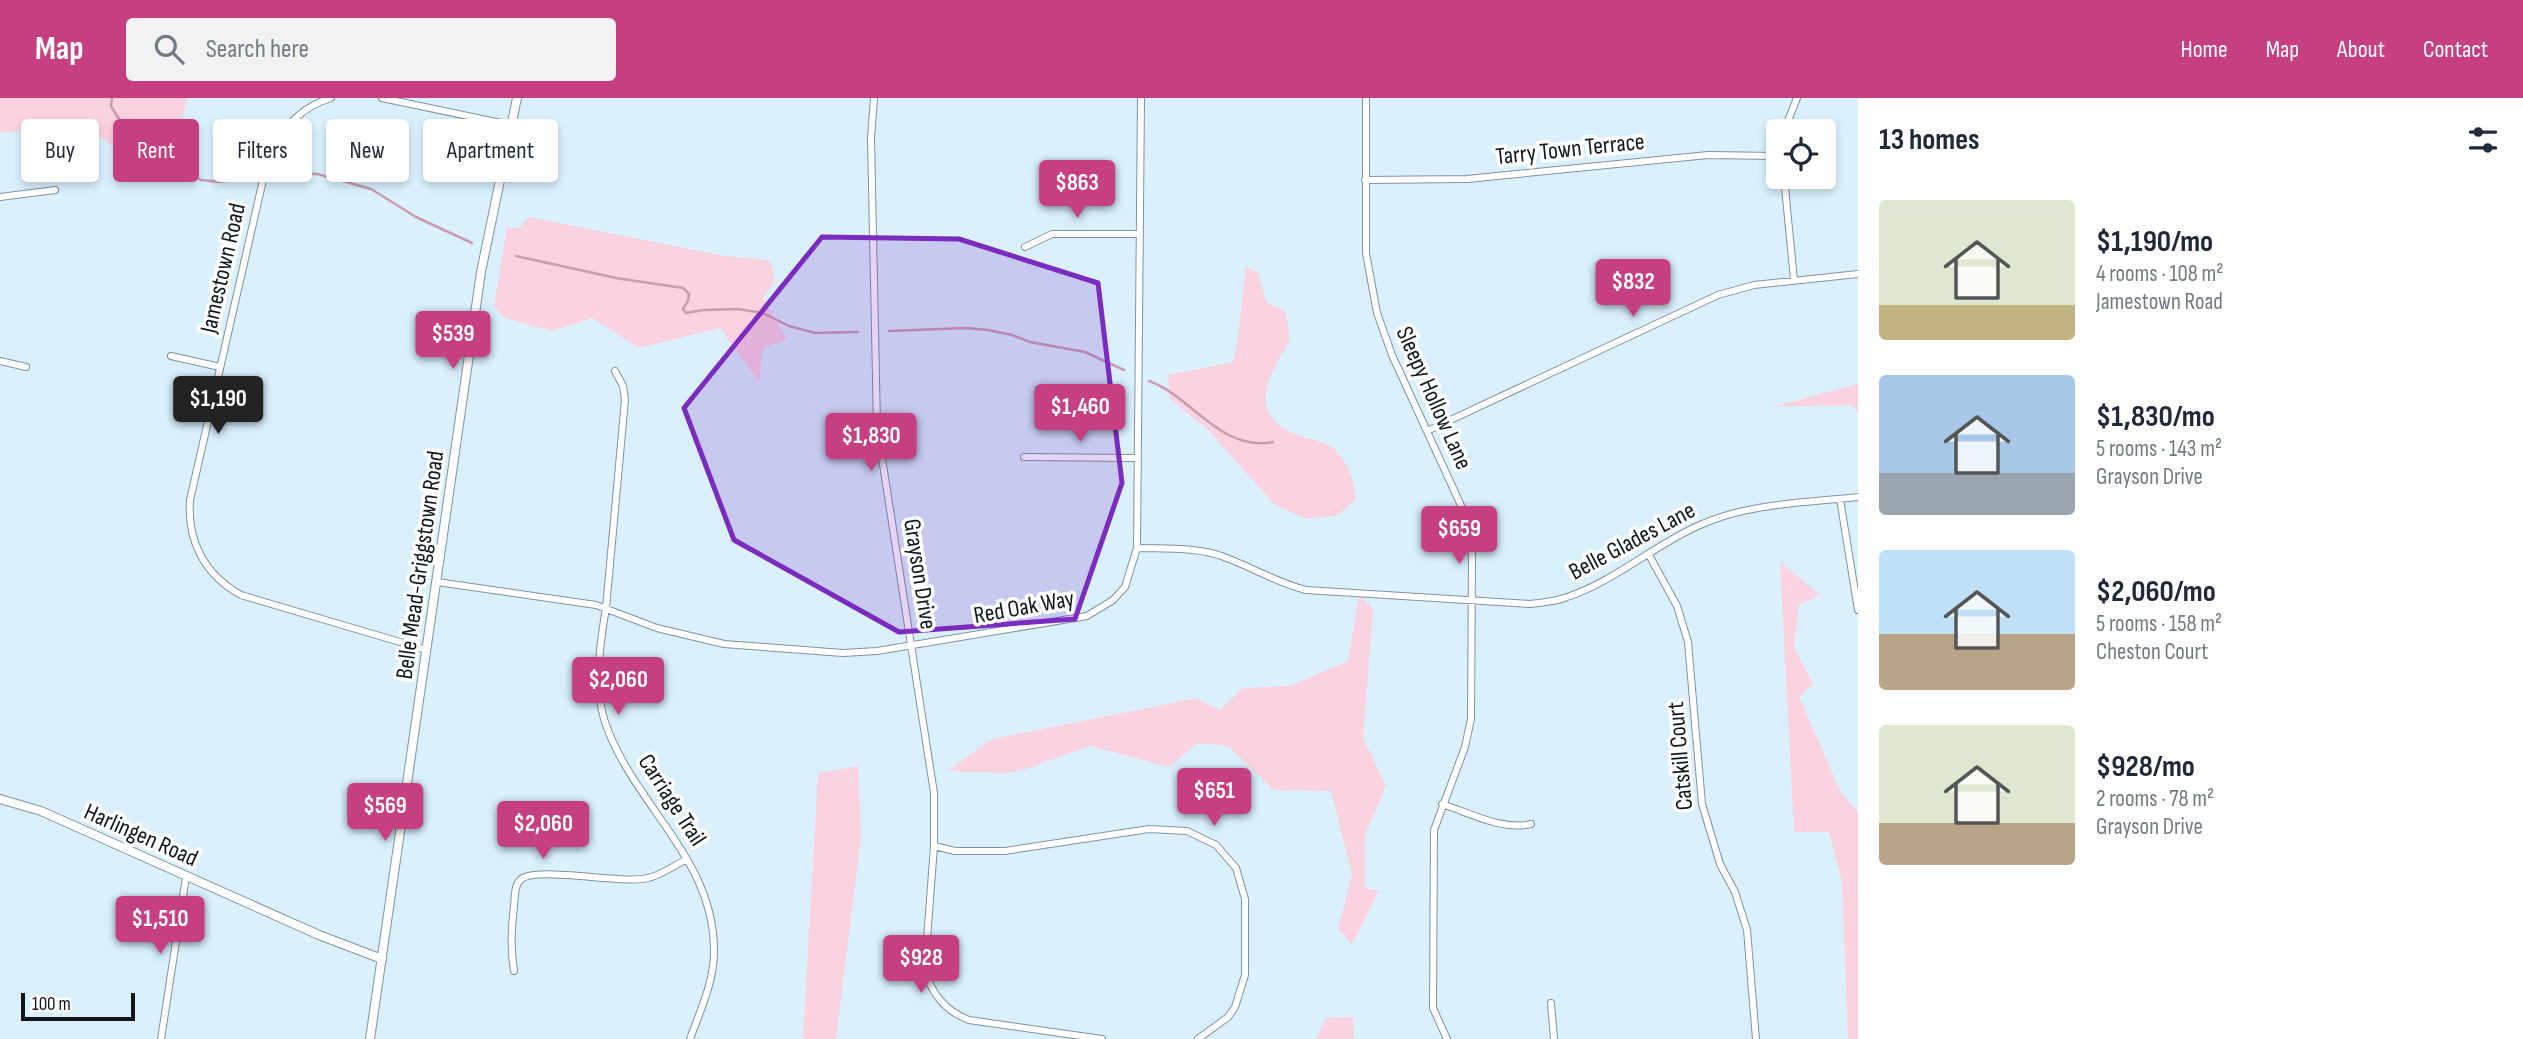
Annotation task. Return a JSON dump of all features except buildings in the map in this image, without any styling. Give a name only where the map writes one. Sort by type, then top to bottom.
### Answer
[{"type":"street","name":"Jamestown Road","points":[[331,98],[314,101],[286,127],[268,158],[190,500],[190,526],[202,560],[220,582],[253,600],[427,650]]},
{"type":"street","points":[[382,98],[482,119]]},
{"type":"street","name":"Belle Mead-Griggstown Road","points":[[512,119],[517,98]]},
{"type":"street","name":"Grayson Drive","points":[[874,98],[871,138],[877,426],[934,793],[934,846],[926,975],[940,1001],[961,1017],[1102,1039]]},
{"type":"street","name":"Red Oak Way","points":[[437,582],[606,608],[657,628],[724,644],[843,653],[877,651],[1095,613],[1125,587],[1135,562],[1137,548],[1141,98]]},
{"type":"street","name":"Sleepy Hollow Lane","points":[[1366,98],[1366,253],[1377,313],[1392,355],[1469,530],[1472,602],[1471,719],[1465,747],[1434,830],[1433,1008],[1447,1039]]},
{"type":"street","points":[[1789,119],[1797,98]]},
{"type":"street","name":"Tarry Town Terrace","points":[[1365,180],[1468,179],[1708,155],[1766,156]]},
{"type":"street","name":"Belle Mead-Griggstown Road","points":[[370,1039],[483,259],[499,182]]},
{"type":"street","points":[[1785,189],[1794,281]]},
{"type":"street","points":[[0,197],[55,190]]},
{"type":"street","points":[[1025,247],[1052,234],[1139,234]]},
{"type":"street","points":[[1427,431],[1718,295],[1754,285],[1858,274]]},
{"type":"street","points":[[171,356],[220,366]]},
{"type":"street","points":[[0,361],[26,367]]},
{"type":"street","name":"Carriage Trail","points":[[615,370],[623,386],[625,400],[606,608],[601,635],[599,685],[604,717],[614,743],[629,772],[700,879],[709,902],[715,950],[708,991],[690,1039]]},
{"type":"street","points":[[1024,457],[1136,458]]},
{"type":"street","name":"Belle Glades Lane","points":[[1137,548],[1206,552],[1223,556],[1284,584],[1306,590],[1530,604],[1565,598],[1604,581],[1697,526],[1727,514],[1858,497]]},
{"type":"street","points":[[1840,499],[1858,610]]},
{"type":"street","name":"Catskill Court","points":[[1649,555],[1677,606],[1688,642],[1702,803],[1720,864],[1735,892],[1746,930],[1756,1039]]},
{"type":"street","name":"Harlingen Road","points":[[0,799],[41,811],[319,935],[382,959]]},
{"type":"street","points":[[1443,804],[1507,825],[1519,827],[1531,824]]},
{"type":"street","points":[[934,846],[955,851],[1005,851],[1149,829],[1186,831],[1216,845],[1236,868],[1245,899],[1245,975],[1235,1007],[1228,1017],[1198,1039]]},
{"type":"street","points":[[514,971],[510,932],[516,886],[522,878],[548,874],[639,880],[650,878],[687,859]]},
{"type":"street","points":[[161,1039],[186,877]]},
{"type":"street","points":[[1551,1003],[1554,1039]]},
{"type":"highlighted area","points":[[822,237],[959,239],[1098,283],[1122,483],[1075,619],[899,632],[734,540],[684,408]]},
{"type":"shaded area","points":[[0,98],[187,98],[182,119],[113,119],[113,146],[99,135],[99,119],[21,119],[21,131],[0,133]]},
{"type":"shaded area","points":[[529,217],[725,256],[770,260],[775,281],[763,298],[787,339],[763,348],[759,382],[720,328],[639,348],[592,318],[552,331],[504,318],[494,306],[507,227],[518,229]]},
{"type":"shaded area","points":[[1246,267],[1258,272],[1266,302],[1286,312],[1290,341],[1268,382],[1267,407],[1272,418],[1283,428],[1327,445],[1344,461],[1352,479],[1356,499],[1338,515],[1305,519],[1274,504],[1208,430],[1170,399],[1168,375],[1233,362]]},
{"type":"shaded area","points":[[1858,384],[1858,411],[1852,405],[1771,407]]},
{"type":"shaded area","points":[[1780,562],[1820,595],[1799,605],[1794,647],[1813,684],[1799,696],[1841,793],[1858,812],[1858,1039],[1848,1039],[1842,881],[1829,832],[1794,832]]},
{"type":"shaded area","points":[[1359,595],[1373,609],[1363,738],[1386,786],[1365,835],[1365,888],[1379,891],[1352,945],[1338,929],[1352,874],[1331,791],[1274,790],[1228,746],[1198,743],[1169,767],[1090,746],[1026,769],[1005,773],[948,771],[992,739],[1196,698],[1220,710],[1243,688],[1290,686],[1348,661]]},
{"type":"shaded area","points":[[858,766],[861,838],[836,1039],[803,1039],[818,773]]},
{"type":"shaded area","points":[[1353,1017],[1354,1039],[1316,1039],[1326,1018]]},
{"type":"waterway","points":[[112,98],[111,106],[122,124],[137,121],[146,127],[145,140],[149,147],[174,166],[201,180],[213,181]]},
{"type":"waterway","points":[[312,174],[371,189],[416,217],[472,243]]},
{"type":"waterway","points":[[516,256],[616,278],[683,288],[689,294],[683,309],[686,313],[738,309],[763,313],[789,326],[815,333],[858,332]]},
{"type":"waterway","points":[[889,331],[966,328],[988,330],[1030,342],[1085,352],[1124,370]]},
{"type":"waterway","points":[[1149,381],[1165,389],[1237,439],[1254,443],[1273,442]]}]
